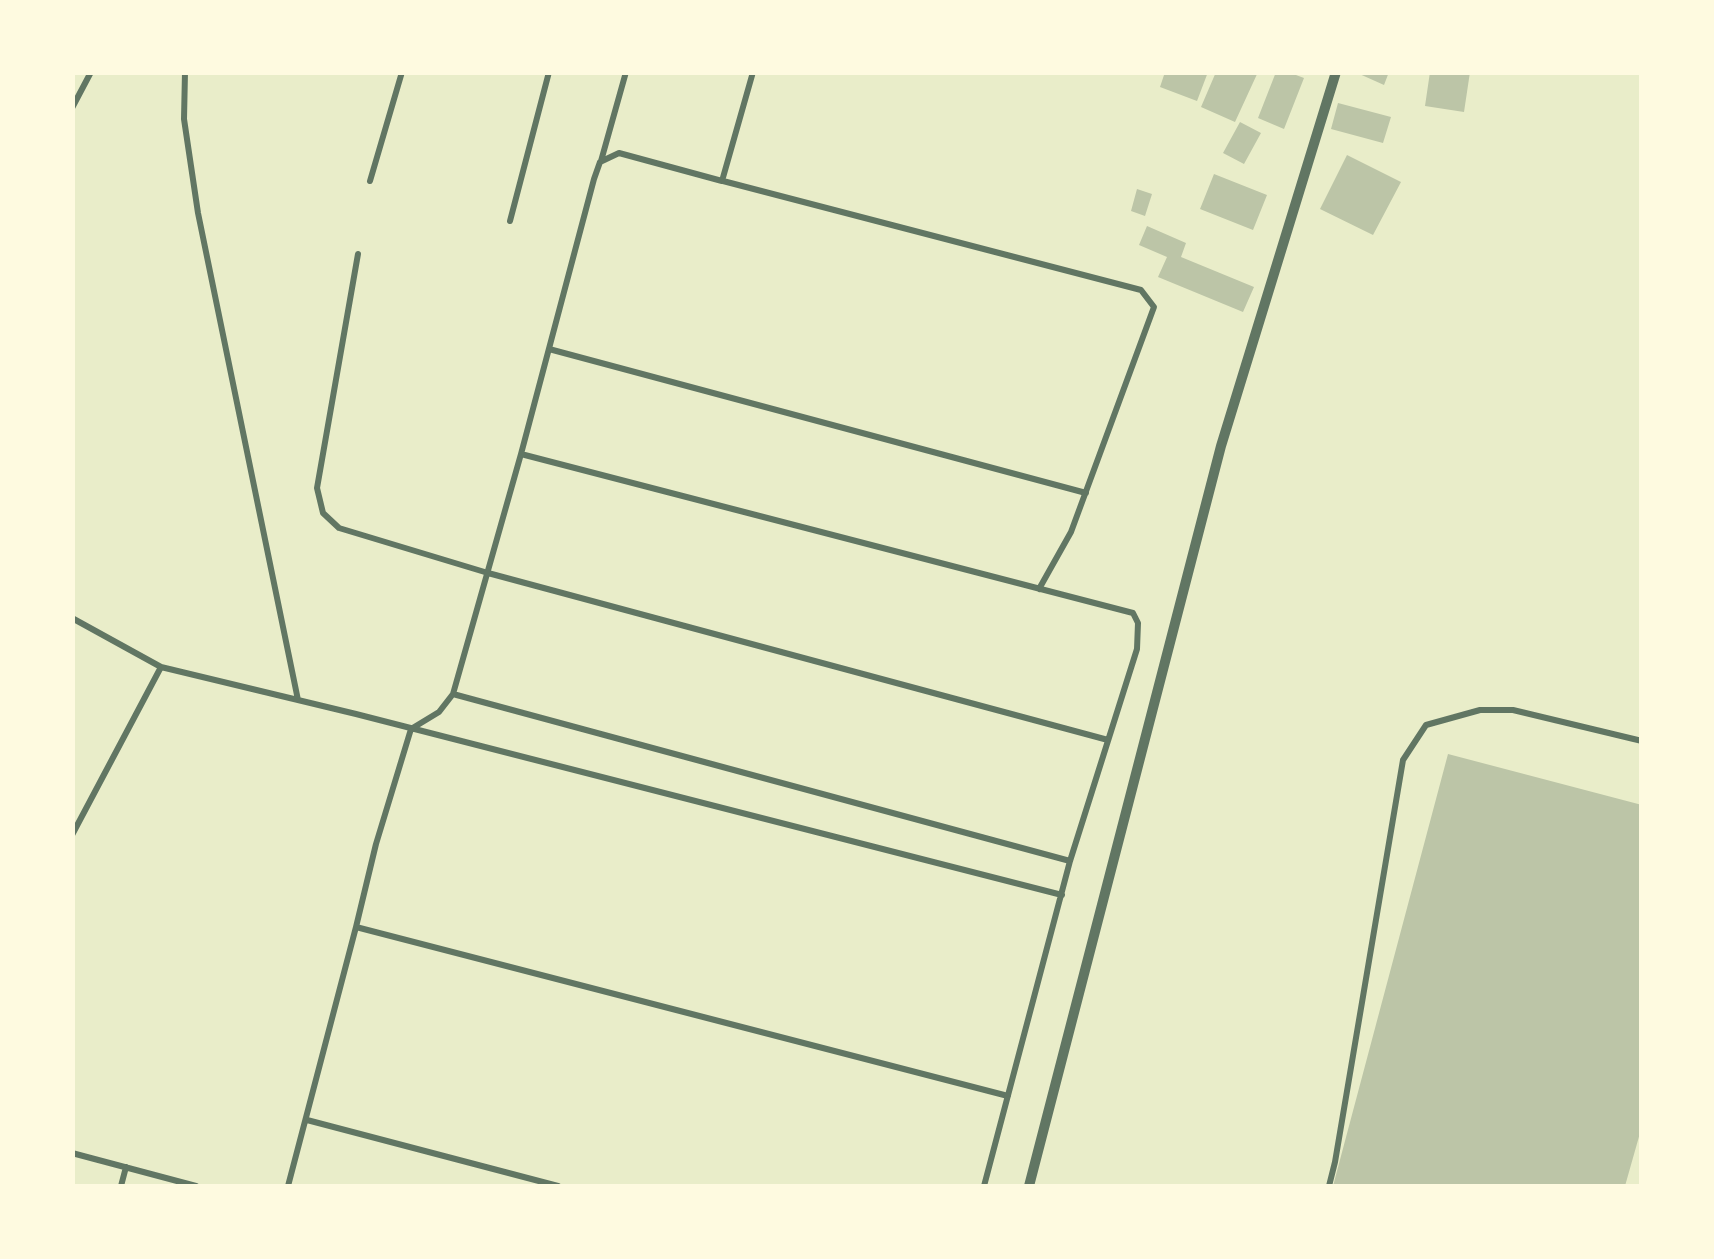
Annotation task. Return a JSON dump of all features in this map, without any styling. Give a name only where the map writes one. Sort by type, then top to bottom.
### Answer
[{"type":"street","points":[[1029,1186],[1220,446],[1336,72]]},
{"type":"lane","points":[[72,108],[91,72]]},
{"type":"lane","points":[[185,72],[184,119],[198,213],[298,701]]},
{"type":"lane","points":[[370,181],[402,72]]},
{"type":"lane","points":[[510,220],[549,72]]},
{"type":"lane","points":[[288,1186],[376,844],[411,729],[439,712],[452,694],[626,72]]},
{"type":"lane","points":[[722,181],[753,72]]},
{"type":"lane","points":[[600,162],[619,153],[1141,290],[1154,308],[1071,532],[1038,589]]},
{"type":"lane","points":[[358,254],[317,488],[323,513],[339,528],[488,573],[1108,740]]},
{"type":"lane","points":[[548,349],[1086,493]]},
{"type":"lane","points":[[521,454],[1133,613],[1138,623],[1137,649],[1070,861],[984,1186]]},
{"type":"lane","points":[[72,618],[161,667],[1062,895]]},
{"type":"lane","points":[[72,835],[161,667]]},
{"type":"lane","points":[[452,694],[1070,861]]},
{"type":"lane","points":[[1328,1186],[1403,760],[1426,726],[1480,710],[1512,710],[1642,741]]},
{"type":"lane","points":[[356,927],[1008,1096]]},
{"type":"lane","points":[[306,1120],[558,1186]]},
{"type":"lane","points":[[72,1153],[196,1186]]},
{"type":"lane","points":[[121,1186],[126,1168]]},
{"type":"building","points":[[1165,72],[1208,72],[1197,101],[1160,87]]},
{"type":"building","points":[[1216,72],[1258,72],[1235,122],[1201,107]]},
{"type":"building","points":[[1276,72],[1304,78],[1284,129],[1258,118]]},
{"type":"building","points":[[1355,72],[1389,72],[1384,85]]},
{"type":"building","points":[[1430,72],[1470,72],[1464,112],[1425,106]]},
{"type":"building","points":[[1338,103],[1391,117],[1383,143],[1331,129]]},
{"type":"building","points":[[1240,122],[1261,133],[1244,164],[1223,153]]},
{"type":"building","points":[[1347,155],[1401,182],[1373,235],[1320,209]]},
{"type":"building","points":[[1214,174],[1267,195],[1253,230],[1200,209]]},
{"type":"building","points":[[1137,189],[1152,194],[1145,216],[1131,211]]},
{"type":"building","points":[[1147,226],[1186,243],[1181,257],[1254,287],[1243,312],[1158,277],[1167,257],[1139,245]]},
{"type":"building","points":[[1448,754],[1642,805],[1642,1126],[1625,1186],[1333,1186]]}]
